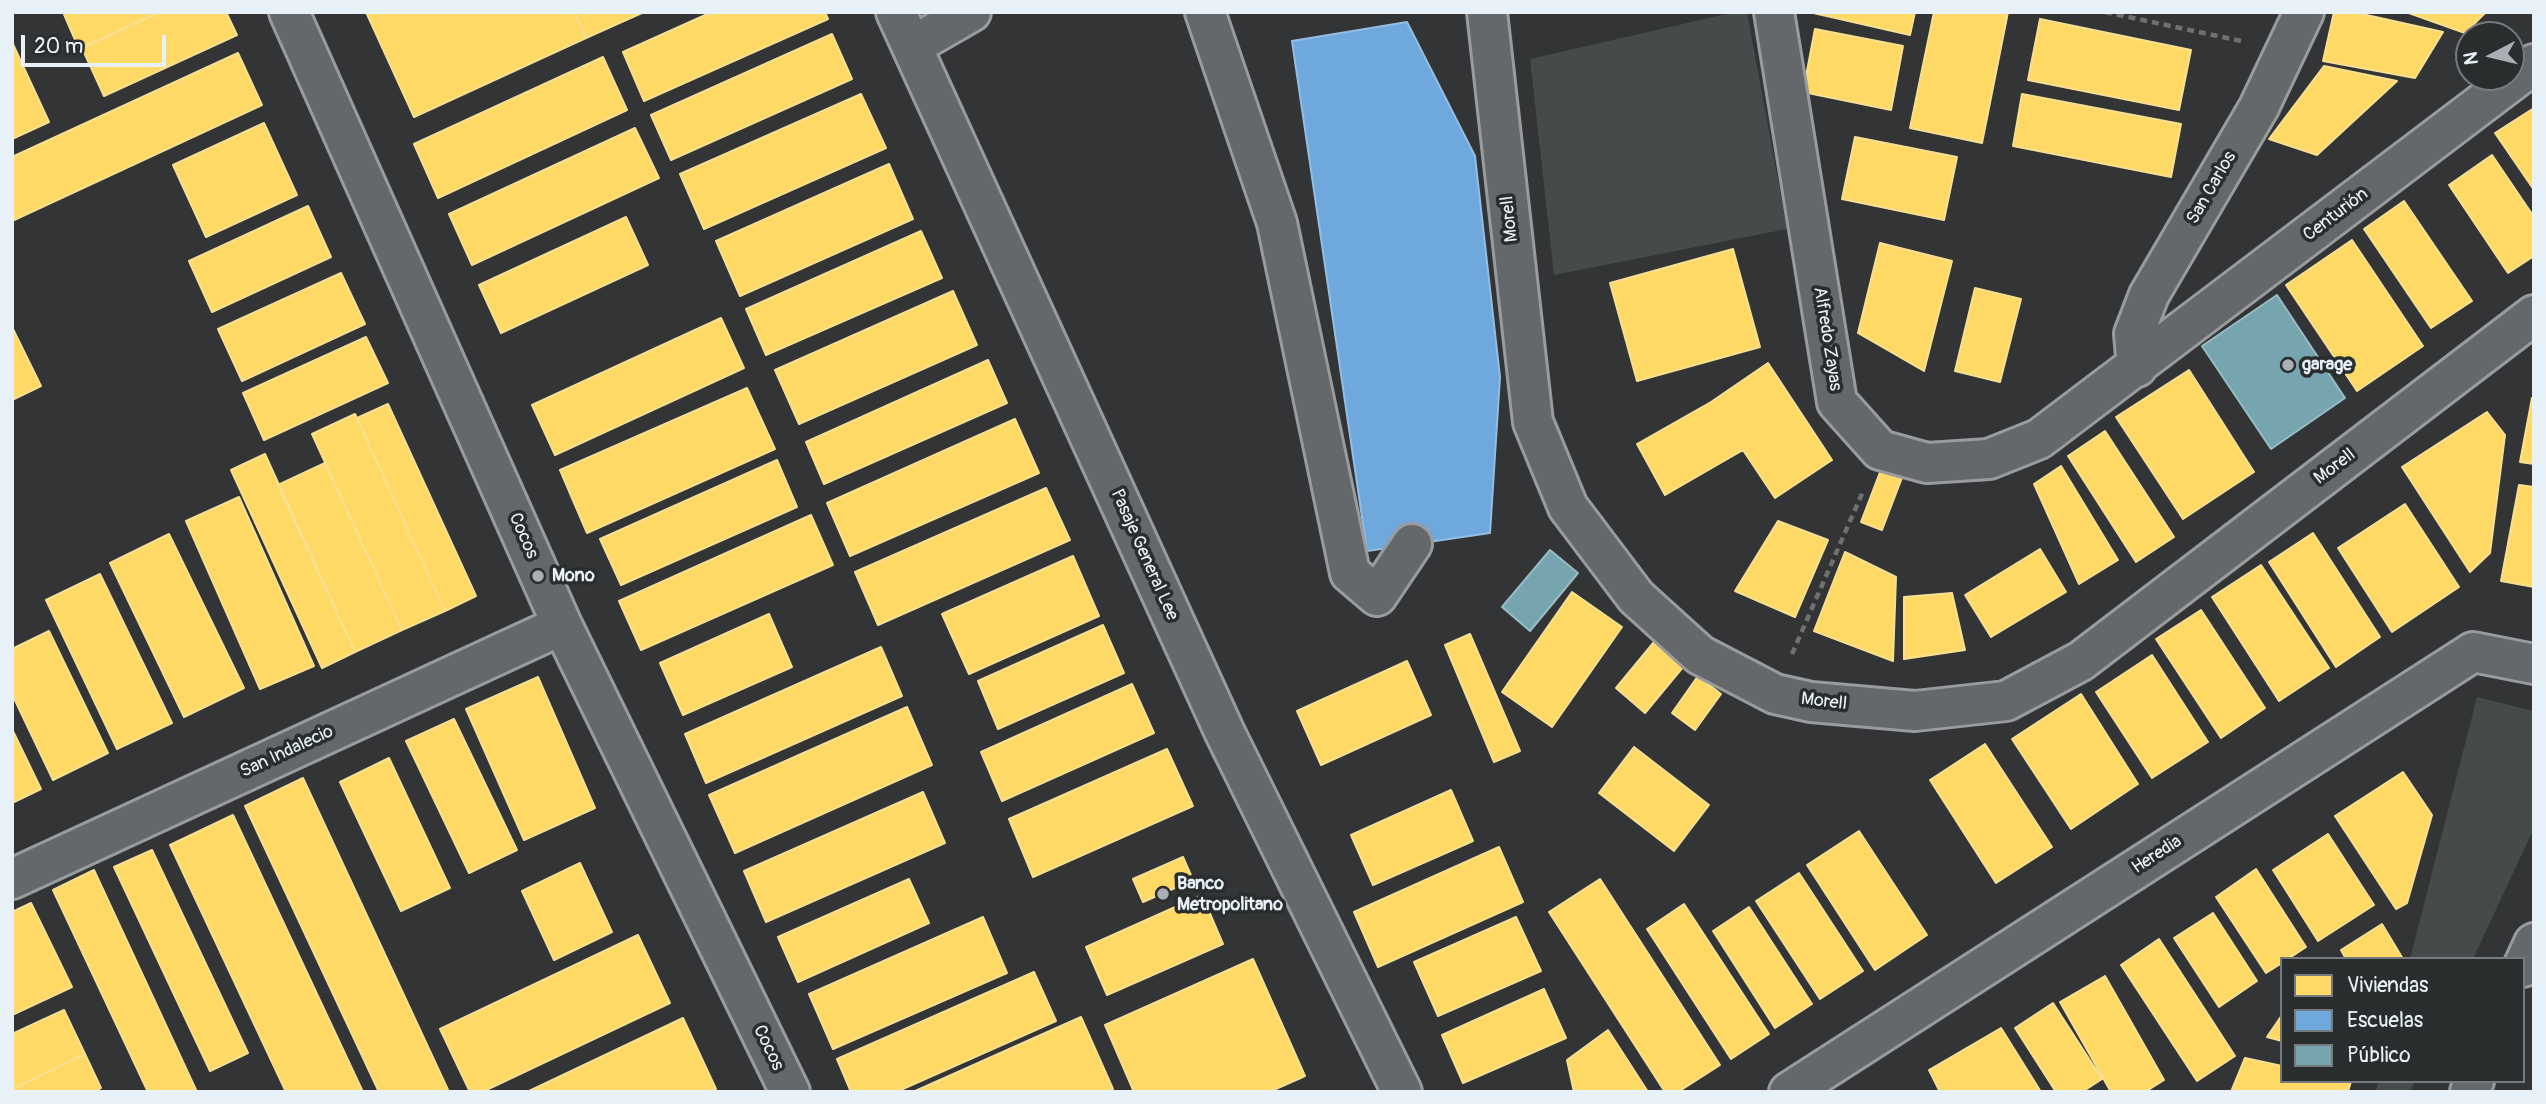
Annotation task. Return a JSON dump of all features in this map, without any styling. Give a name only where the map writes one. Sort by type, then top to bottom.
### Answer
[{"type":"street","name":"Cocos","points":[[289,12],[562,625],[790,1092]]},
{"type":"street","name":"Pasaje General Lee","points":[[897,12],[1225,733],[1402,1092]]},
{"type":"street","points":[[912,46],[971,12]]},
{"type":"street","points":[[1205,12],[1277,223],[1350,573],[1377,596],[1412,544]]},
{"type":"street","name":"Morell","points":[[1487,12],[1533,422],[1569,507],[1645,606],[1700,655],[1775,694],[1811,702],[1915,711],[2006,701],[2081,661],[2534,315]]},
{"type":"street","name":"Alfredo Zayas","points":[[1774,12],[1837,402],[1880,450]]},
{"type":"street","name":"San Carlos","points":[[2137,367],[2134,334],[2149,295],[2259,107],[2288,51],[2304,12]]},
{"type":"street","name":"Centurión","points":[[2137,367],[2534,64]]},
{"type":"street","points":[[1880,450],[1927,463],[1989,459],[2039,439],[2137,367]]},
{"type":"street","name":"San Indalecio","points":[[12,879],[562,625]]},
{"type":"street","name":"Heredia","points":[[1789,1092],[2473,652],[2534,664]]},
{"type":"street","points":[[2525,963],[2534,943]]},
{"type":"path","points":[[2105,12],[2288,51]]},
{"type":"path","points":[[1775,694],[1880,450]]},
{"type":"shaded area","points":[[1735,12],[1747,12],[1787,229],[1554,275],[1530,59]]},
{"type":"shaded area","points":[[2477,697],[2534,711],[2534,828],[2474,957],[2411,957]]},
{"type":"shaded area","points":[[2378,1083],[2414,1083],[2410,1092],[2376,1092]]},
{"type":"building: Viviendas","points":[[63,12],[160,12],[79,49]]},
{"type":"building: Viviendas","points":[[160,12],[226,12],[237,35],[104,96],[82,48]]},
{"type":"building: Viviendas","points":[[366,12],[575,12],[586,38],[414,117]]},
{"type":"building: Viviendas","points":[[575,12],[644,12],[586,38]]},
{"type":"building: Viviendas","points":[[712,12],[825,12],[828,19],[644,101],[623,52]]},
{"type":"building: Viviendas","points":[[1809,12],[1915,12],[1910,35]]},
{"type":"building: Viviendas","points":[[1934,12],[2008,12],[1982,143],[1910,128]]},
{"type":"building: Viviendas","points":[[2334,12],[2353,12],[2443,32],[2415,78],[2323,61]]},
{"type":"building: Viviendas","points":[[2406,12],[2486,12],[2477,21],[2455,21],[2455,29]]},
{"type":"building: Viviendas","points":[[2040,19],[2191,50],[2179,110],[2028,80]]},
{"type":"building: Viviendas","points":[[1815,29],[1903,46],[1891,110],[1803,92]]},
{"type":"building: Viviendas","points":[[832,34],[852,79],[671,160],[651,115]]},
{"type":"building: Viviendas","points":[[12,42],[49,122],[12,139]]},
{"type":"building: Viviendas","points":[[238,53],[262,105],[12,221],[12,157]]},
{"type":"building: Viviendas","points":[[603,57],[627,110],[438,198],[414,144]]},
{"type":"building: Viviendas","points":[[2324,66],[2397,81],[2317,155],[2269,139]]},
{"type":"building: Viviendas","points":[[861,94],[886,148],[704,229],[680,174]]},
{"type":"building: Viviendas","points":[[2022,94],[2181,124],[2171,177],[2013,146]]},
{"type":"building: Viviendas","points":[[2534,108],[2534,190],[2495,133]]},
{"type":"building: Viviendas","points":[[264,123],[297,195],[206,237],[173,165]]},
{"type":"building: Viviendas","points":[[635,128],[659,178],[472,265],[449,214]]},
{"type":"building: Viviendas","points":[[1855,137],[1957,157],[1944,220],[1842,199]]},
{"type":"building: Viviendas","points":[[2492,155],[2534,217],[2534,256],[2508,273],[2449,185]]},
{"type":"building: Viviendas","points":[[889,164],[913,219],[740,296],[716,241]]},
{"type":"building: Viviendas","points":[[2404,201],[2472,301],[2431,328],[2364,229]]},
{"type":"building: Viviendas","points":[[308,206],[331,257],[212,312],[189,261]]},
{"type":"building: Viviendas","points":[[626,217],[648,265],[501,333],[479,285]]},
{"type":"building: Viviendas","points":[[921,231],[942,278],[766,355],[746,309]]},
{"type":"building: Viviendas","points":[[2352,240],[2423,346],[2357,391],[2286,285]]},
{"type":"building: Viviendas","points":[[1880,243],[1952,261],[1924,371],[1858,333]]},
{"type":"building: Viviendas","points":[[1733,249],[1760,347],[1637,381],[1610,283]]},
{"type":"building: Viviendas","points":[[341,273],[365,324],[242,381],[218,329]]},
{"type":"building: Viviendas","points":[[1975,288],[2021,299],[2000,382],[1955,371]]},
{"type":"building: Viviendas","points":[[953,291],[977,345],[799,424],[775,370]]},
{"type":"building: Viviendas","points":[[721,318],[744,368],[555,455],[532,405]]},
{"type":"building: Viviendas","points":[[12,327],[41,386],[12,400]]},
{"type":"building: Viviendas","points":[[366,337],[388,383],[264,440],[243,393]]},
{"type":"building: Viviendas","points":[[988,360],[1007,403],[824,484],[806,442]]},
{"type":"building: Viviendas","points":[[1768,363],[1832,460],[1775,498],[1743,450],[1665,495],[1637,444],[1711,402]]},
{"type":"building: Viviendas","points":[[2189,370],[2254,472],[2183,519],[2116,417]]},
{"type":"building: Viviendas","points":[[747,388],[775,449],[587,533],[560,470]]},
{"type":"building: Viviendas","points":[[2534,398],[2534,464],[2520,462]]},
{"type":"building: Viviendas","points":[[388,404],[476,596],[445,611],[357,418]]},
{"type":"building: Viviendas","points":[[2487,412],[2505,435],[2490,553],[2470,572],[2402,467]]},
{"type":"building: Viviendas","points":[[355,414],[445,611],[402,630],[312,434]]},
{"type":"building: Viviendas","points":[[1015,419],[1039,473],[850,556],[827,503]]},
{"type":"building: Viviendas","points":[[2105,431],[2174,537],[2136,562],[2068,456]]},
{"type":"building: Viviendas","points":[[265,454],[355,652],[322,668],[231,470]]},
{"type":"building: Viviendas","points":[[777,460],[797,507],[621,585],[600,539]]},
{"type":"building: Viviendas","points":[[325,463],[402,630],[355,652],[278,485]]},
{"type":"building: Viviendas","points":[[2061,466],[2118,560],[2079,584],[2034,484]]},
{"type":"building: Viviendas","points":[[1882,467],[1903,475],[1882,530],[1861,522]]},
{"type":"building: Viviendas","points":[[2519,485],[2534,487],[2534,587],[2501,581]]},
{"type":"building: Viviendas","points":[[1046,488],[1070,540],[878,625],[855,572]]},
{"type":"building: Viviendas","points":[[239,497],[314,666],[260,689],[186,521]]},
{"type":"building: Viviendas","points":[[2405,504],[2459,587],[2392,632],[2338,548]]},
{"type":"building: Viviendas","points":[[811,515],[833,565],[641,650],[619,601]]},
{"type":"building: Viviendas","points":[[1778,521],[1828,540],[1795,617],[1735,591]]},
{"type":"building: Viviendas","points":[[2313,533],[2380,637],[2336,667],[2269,562]]},
{"type":"building: Viviendas","points":[[169,534],[244,688],[184,717],[110,563]]},
{"type":"building: Viviendas","points":[[2040,549],[2066,592],[1991,637],[1965,595]]},
{"type":"building: Viviendas","points":[[1845,552],[1896,577],[1893,661],[1814,631]]},
{"type":"building: Viviendas","points":[[1073,556],[1099,616],[969,674],[942,614]]},
{"type":"building: Viviendas","points":[[2261,565],[2329,668],[2279,701],[2212,597]]},
{"type":"building: Viviendas","points":[[100,574],[172,723],[117,749],[46,600]]},
{"type":"building: Viviendas","points":[[1572,592],[1622,627],[1552,727],[1502,692]]},
{"type":"building: Viviendas","points":[[1952,593],[1965,650],[1904,659],[1904,597]]},
{"type":"building: Viviendas","points":[[2201,610],[2265,708],[2221,738],[2156,639]]},
{"type":"building: Viviendas","points":[[769,614],[792,667],[683,715],[660,663]]},
{"type":"building: Viviendas","points":[[1103,625],[1124,673],[998,729],[978,681]]},
{"type":"building: Viviendas","points":[[49,631],[108,753],[53,780],[12,694],[12,649]]},
{"type":"building: Viviendas","points":[[1470,634],[1520,751],[1494,762],[1445,645]]},
{"type":"building: Viviendas","points":[[1659,636],[1688,661],[1645,713],[1616,688]]},
{"type":"building: Viviendas","points":[[881,647],[902,696],[706,783],[685,734]]},
{"type":"building: Viviendas","points":[[2152,655],[2208,742],[2152,778],[2096,692]]},
{"type":"building: Viviendas","points":[[1407,661],[1431,715],[1321,765],[1297,711]]},
{"type":"building: Viviendas","points":[[1698,676],[1721,694],[1695,730],[1672,713]]},
{"type":"building: Viviendas","points":[[538,677],[595,808],[524,840],[466,709]]},
{"type":"building: Viviendas","points":[[1132,684],[1154,733],[1002,801],[981,752]]},
{"type":"building: Viviendas","points":[[2081,694],[2138,784],[2071,829],[2012,739]]},
{"type":"building: Viviendas","points":[[907,707],[932,765],[735,853],[709,795]]},
{"type":"building: Viviendas","points":[[454,719],[517,850],[469,873],[406,741]]},
{"type":"building: Viviendas","points":[[12,729],[41,789],[12,803]]},
{"type":"building: Viviendas","points":[[1985,744],[2052,847],[1996,883],[1930,780]]},
{"type":"building: Viviendas","points":[[1634,747],[1709,805],[1674,851],[1599,793]]},
{"type":"building: Viviendas","points":[[1167,749],[1193,806],[1033,877],[1009,819]]},
{"type":"building: Viviendas","points":[[389,758],[450,888],[401,911],[340,782]]},
{"type":"building: Viviendas","points":[[2403,772],[2432,815],[2407,903],[2396,909],[2335,816]]},
{"type":"building: Viviendas","points":[[303,778],[449,1092],[379,1092],[245,806]]},
{"type":"building: Viviendas","points":[[1451,790],[1473,841],[1373,885],[1351,835]]},
{"type":"building: Viviendas","points":[[923,792],[945,843],[766,922],[744,871]]},
{"type":"building: Viviendas","points":[[233,815],[363,1092],[286,1092],[170,845]]},
{"type":"building: Viviendas","points":[[1859,831],[1927,935],[1875,970],[1807,865]]},
{"type":"building: Viviendas","points":[[2328,834],[2374,905],[2318,941],[2273,870]]},
{"type":"building: Viviendas","points":[[1499,847],[1523,902],[1378,967],[1354,912]]},
{"type":"building: Viviendas","points":[[152,850],[248,1053],[210,1071],[114,867]]},
{"type":"building: Viviendas","points":[[1183,857],[1193,880],[1143,902],[1133,879]]},
{"type":"building: Viviendas","points":[[580,863],[612,932],[554,960],[522,891]]},
{"type":"building: Viviendas","points":[[2256,869],[2306,947],[2291,957],[2280,957],[2280,964],[2266,973],[2216,897]]},
{"type":"building: Viviendas","points":[[94,870],[197,1092],[148,1092],[53,890]]},
{"type":"building: Viviendas","points":[[1799,873],[1863,971],[1820,999],[1756,901]]},
{"type":"building: Viviendas","points":[[909,879],[929,923],[798,982],[778,937]]},
{"type":"building: Viviendas","points":[[1600,879],[1720,1065],[1678,1092],[1665,1092],[1549,912]]},
{"type":"building: Viviendas","points":[[1202,895],[1223,944],[1107,995],[1086,947]]},
{"type":"building: Viviendas","points":[[31,903],[72,987],[12,1015],[12,912]]},
{"type":"building: Viviendas","points":[[1684,904],[1769,1034],[1731,1059],[1647,929]]},
{"type":"building: Viviendas","points":[[1749,907],[1812,1004],[1775,1028],[1713,931]]},
{"type":"building: Viviendas","points":[[2213,913],[2257,981],[2219,1007],[2174,938]]},
{"type":"building: Viviendas","points":[[983,917],[1007,973],[833,1049],[809,994]]},
{"type":"building: Viviendas","points":[[1516,917],[1541,971],[1438,1016],[1414,962]]},
{"type":"building: Viviendas","points":[[2382,924],[2402,957],[2345,957],[2341,950]]},
{"type":"building: Viviendas","points":[[638,935],[670,1003],[482,1092],[470,1092],[440,1029]]},
{"type":"building: Viviendas","points":[[2159,939],[2235,1056],[2197,1081],[2121,965]]},
{"type":"building: Viviendas","points":[[1253,959],[1305,1076],[1269,1092],[1134,1092],[1105,1025]]},
{"type":"building: Viviendas","points":[[1034,972],[1056,1021],[896,1092],[851,1092],[837,1059]]},
{"type":"building: Viviendas","points":[[2105,976],[2164,1080],[2145,1092],[2111,1092],[2060,1002]]},
{"type":"building: Viviendas","points":[[1544,989],[1566,1038],[1463,1083],[1442,1035]]},
{"type":"building: Viviendas","points":[[2053,1003],[2102,1079],[2082,1092],[2056,1092],[2015,1028]]},
{"type":"building: Viviendas","points":[[64,1010],[85,1054],[12,1089],[12,1034]]},
{"type":"building: Viviendas","points":[[1081,1017],[1113,1089],[1107,1092],[913,1092]]},
{"type":"building: Viviendas","points":[[683,1018],[716,1089],[710,1092],[527,1092]]},
{"type":"building: Viviendas","points":[[2280,1018],[2280,1040],[2267,1037]]},
{"type":"building: Viviendas","points":[[2001,1028],[2041,1092],[1940,1092],[1929,1070]]},
{"type":"building: Viviendas","points":[[1608,1030],[1648,1092],[1574,1092],[1567,1060]]},
{"type":"building: Viviendas","points":[[85,1054],[101,1088],[94,1092],[12,1092],[12,1089]]},
{"type":"building: Viviendas","points":[[2245,1058],[2280,1066],[2280,1083],[2350,1083],[2348,1092],[2231,1092]]},
{"type":"building: Escuelas","points":[[1407,22],[1475,156],[1500,377],[1490,533],[1367,551],[1292,41]]},
{"type":"building: Público","points":[[2277,295],[2345,398],[2271,449],[2202,346]]},
{"type":"building: Público","points":[[1550,550],[1578,573],[1530,631],[1502,607]]},
{"type":"place","name":"garage","points":[[2288,365]]},
{"type":"place","name":"Mono","points":[[538,576]]},
{"type":"place","name":"Banco Metropolitano","points":[[1163,894]]}]
